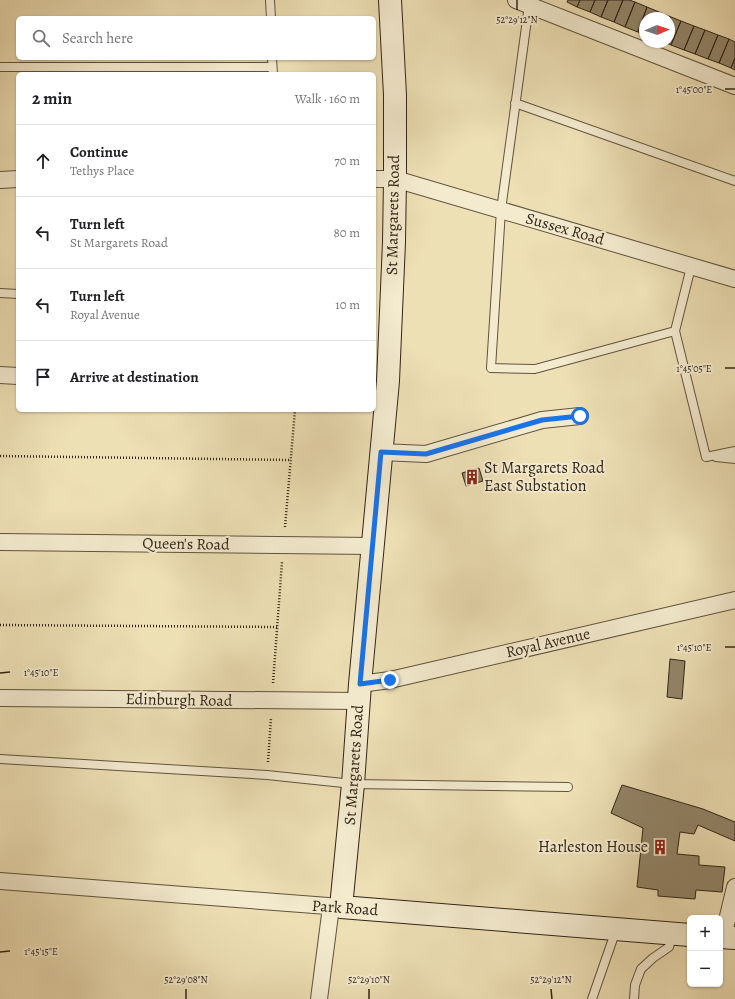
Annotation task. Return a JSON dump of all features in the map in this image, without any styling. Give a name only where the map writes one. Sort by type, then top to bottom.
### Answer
[{"type":"street","name":"St Margarets Road","points":[[336,907],[353,784],[359,693],[381,452],[381,381],[394,242],[384,179],[395,95],[390,0]]},
{"type":"street","points":[[522,2],[735,86]]},
{"type":"street","points":[[0,180],[16,179]]},
{"type":"street","name":"Sussex Road","points":[[384,179],[501,210],[735,279]]},
{"type":"street","points":[[0,375],[16,376]]},
{"type":"street","points":[[381,452],[426,454],[542,420],[580,416]]},
{"type":"street","name":"Queen's Road","points":[[0,542],[372,546]]},
{"type":"street","name":"Royal Avenue","points":[[359,693],[390,680],[735,600]]},
{"type":"street","name":"Edinburgh Road","points":[[0,698],[272,701],[359,693]]},
{"type":"street","name":"Park Road","points":[[0,881],[682,934]]},
{"type":"street","points":[[726,938],[735,887]]},
{"type":"street","points":[[319,999],[336,907]]},
{"type":"lane","points":[[270,0],[270,16]]},
{"type":"lane","points":[[522,2],[515,102],[501,210],[491,368],[536,369],[675,331]]},
{"type":"lane","points":[[0,67],[272,70]]},
{"type":"lane","points":[[515,102],[735,181]]},
{"type":"lane","points":[[691,266],[675,331],[706,457]]},
{"type":"lane","points":[[0,294],[16,294]]},
{"type":"lane","points":[[706,457],[735,451]]},
{"type":"lane","points":[[706,457],[735,459]]},
{"type":"lane","points":[[0,759],[267,776],[353,784],[568,787]]},
{"type":"lane","points":[[592,999],[617,929]]},
{"type":"lane","points":[[634,999],[635,985],[641,968],[682,934]]},
{"type":"path","points":[[267,776],[295,412]]},
{"type":"path","points":[[0,456],[291,460]]},
{"type":"path","points":[[0,625],[278,627]]},
{"type":"building","points":[[568,0],[580,0],[577,7],[567,2]]},
{"type":"building","points":[[580,0],[595,0],[590,12],[577,7]]},
{"type":"building","points":[[595,0],[608,0],[601,17],[590,12]]},
{"type":"building","points":[[608,0],[623,0],[614,22],[601,17]]},
{"type":"building","points":[[623,0],[635,2],[625,27],[614,22]]},
{"type":"building","points":[[635,2],[647,7],[645,12],[639,12],[638,32],[625,27]]},
{"type":"building","points":[[647,7],[659,12],[645,12]]},
{"type":"building","points":[[675,19],[681,21],[675,35]]},
{"type":"building","points":[[681,21],[694,26],[684,50],[675,47],[675,35]]},
{"type":"building","points":[[694,26],[705,30],[695,54],[684,50]]},
{"type":"building","points":[[705,30],[718,35],[708,59],[695,54]]},
{"type":"building","points":[[718,35],[729,39],[719,63],[708,59]]},
{"type":"building","points":[[729,39],[735,42],[735,58],[731,68],[719,63]]},
{"type":"building","points":[[735,58],[735,70],[731,68]]},
{"type":"building","name":"St Margarets Road East Substation","points":[[479,468],[483,481],[466,486],[462,473]]},
{"type":"building","points":[[670,659],[685,661],[682,699],[667,697]]},
{"type":"building","name":"Harleston House","points":[[622,785],[703,809],[735,822],[735,841],[698,825],[694,834],[680,832],[677,854],[699,856],[699,865],[725,867],[722,892],[696,890],[695,899],[658,896],[658,890],[637,887],[643,828],[611,813]]},
{"type":"place","name":"St Margarets Road East Substation","points":[[472,477]]},
{"type":"place","name":"Harleston House","points":[[660,847]]},
{"type":"route","points":[[390,680],[360,684],[381,452],[426,454],[542,420],[580,416]]}]
